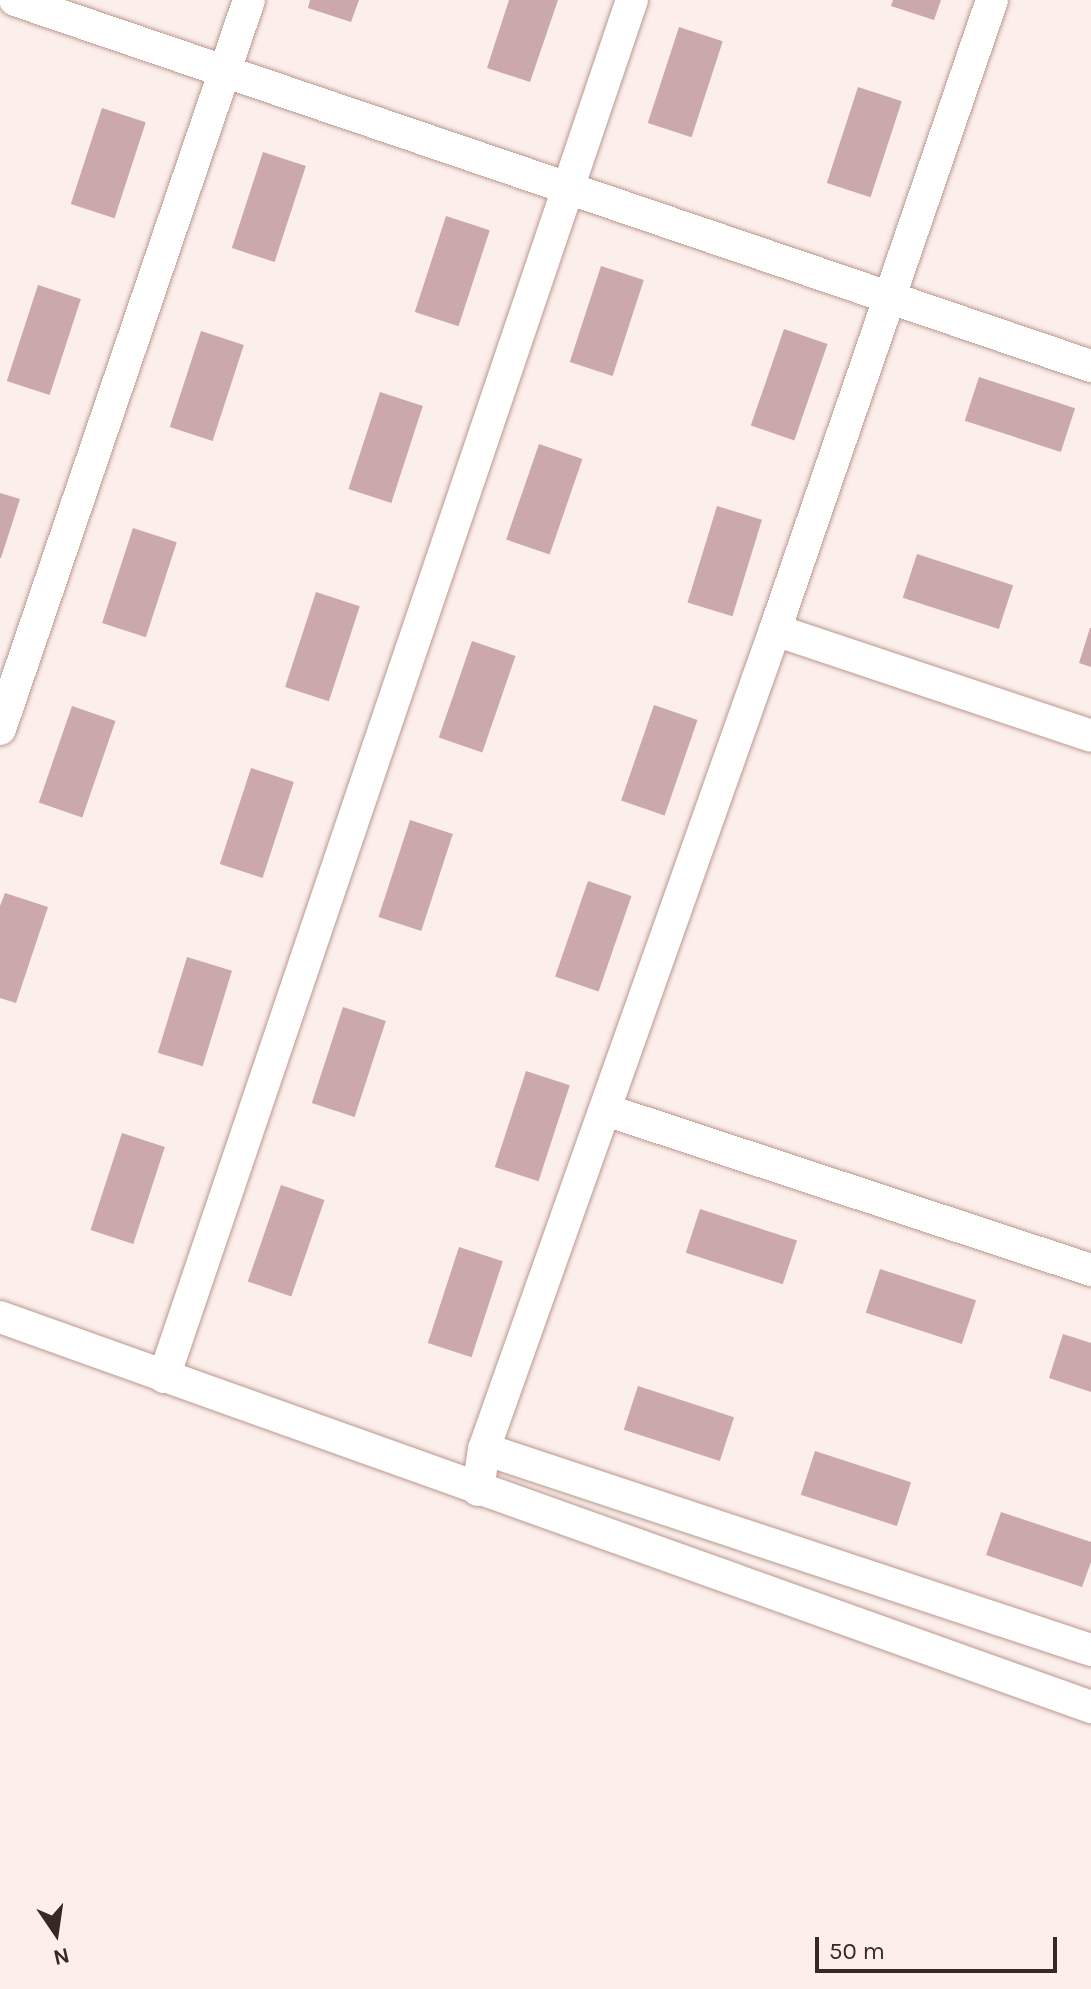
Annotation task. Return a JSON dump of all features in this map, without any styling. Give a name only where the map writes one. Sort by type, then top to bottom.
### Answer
[{"type":"street","points":[[15,0],[1091,366]]},
{"type":"street","points":[[0,729],[249,0]]},
{"type":"street","points":[[164,1377],[565,188],[632,0]]},
{"type":"street","points":[[478,1490],[484,1449],[775,630],[992,0]]},
{"type":"street","points":[[775,630],[1091,736]]},
{"type":"street","points":[[606,1110],[1091,1270]]},
{"type":"street","points":[[0,1317],[1091,1707]]},
{"type":"street","points":[[484,1449],[1091,1650]]},
{"type":"building","points":[[310,0],[359,0],[351,22],[308,8]]},
{"type":"building","points":[[509,0],[558,0],[530,82],[487,68]]},
{"type":"building","points":[[893,0],[941,0],[934,20],[891,6]]},
{"type":"building","points":[[679,27],[723,41],[692,137],[648,123]]},
{"type":"building","points":[[858,87],[902,101],[871,197],[827,183]]},
{"type":"building","points":[[102,108],[146,122],[115,218],[71,204]]},
{"type":"building","points":[[263,152],[306,166],[275,262],[232,248]]},
{"type":"building","points":[[446,216],[490,230],[459,326],[415,312]]},
{"type":"building","points":[[601,266],[644,280],[613,376],[570,362]]},
{"type":"building","points":[[38,285],[81,299],[50,395],[7,381]]},
{"type":"building","points":[[784,329],[827,344],[794,440],[751,425]]},
{"type":"building","points":[[201,331],[244,345],[213,441],[170,427]]},
{"type":"building","points":[[979,377],[1075,408],[1061,452],[965,421]]},
{"type":"building","points":[[380,392],[423,406],[391,503],[348,489]]},
{"type":"building","points":[[539,444],[582,459],[550,554],[506,539]]},
{"type":"building","points":[[0,493],[20,499],[1,558],[0,558]]},
{"type":"building","points":[[717,506],[762,520],[732,616],[687,603]]},
{"type":"building","points":[[133,528],[177,542],[146,637],[102,623]]},
{"type":"building","points":[[917,554],[1013,585],[999,629],[903,598]]},
{"type":"building","points":[[316,592],[360,606],[329,701],[285,687]]},
{"type":"building","points":[[1091,628],[1091,667],[1079,663]]},
{"type":"building","points":[[472,641],[515,656],[482,752],[439,737]]},
{"type":"building","points":[[654,705],[697,720],[665,815],[621,800]]},
{"type":"building","points":[[72,706],[115,721],[82,817],[39,802]]},
{"type":"building","points":[[251,768],[294,782],[263,878],[220,864]]},
{"type":"building","points":[[410,820],[453,834],[421,931],[378,917]]},
{"type":"building","points":[[588,881],[631,896],[599,991],[555,976]]},
{"type":"building","points":[[5,893],[48,907],[16,1003],[0,998],[0,906]]},
{"type":"building","points":[[187,957],[232,971],[203,1066],[158,1053]]},
{"type":"building","points":[[343,1007],[386,1021],[355,1117],[312,1103]]},
{"type":"building","points":[[526,1071],[570,1085],[539,1181],[495,1167]]},
{"type":"building","points":[[122,1133],[165,1147],[133,1244],[90,1230]]},
{"type":"building","points":[[281,1185],[324,1200],[291,1296],[248,1281]]},
{"type":"building","points":[[700,1209],[797,1241],[783,1284],[686,1253]]},
{"type":"building","points":[[459,1247],[503,1261],[472,1357],[428,1343]]},
{"type":"building","points":[[880,1269],[976,1300],[962,1344],[866,1313]]},
{"type":"building","points":[[1063,1334],[1091,1343],[1091,1392],[1049,1378]]},
{"type":"building","points":[[638,1386],[734,1417],[720,1461],[624,1430]]},
{"type":"building","points":[[815,1451],[911,1482],[897,1526],[801,1495]]},
{"type":"building","points":[[1001,1512],[1091,1542],[1091,1562],[1082,1587],[986,1555]]}]
